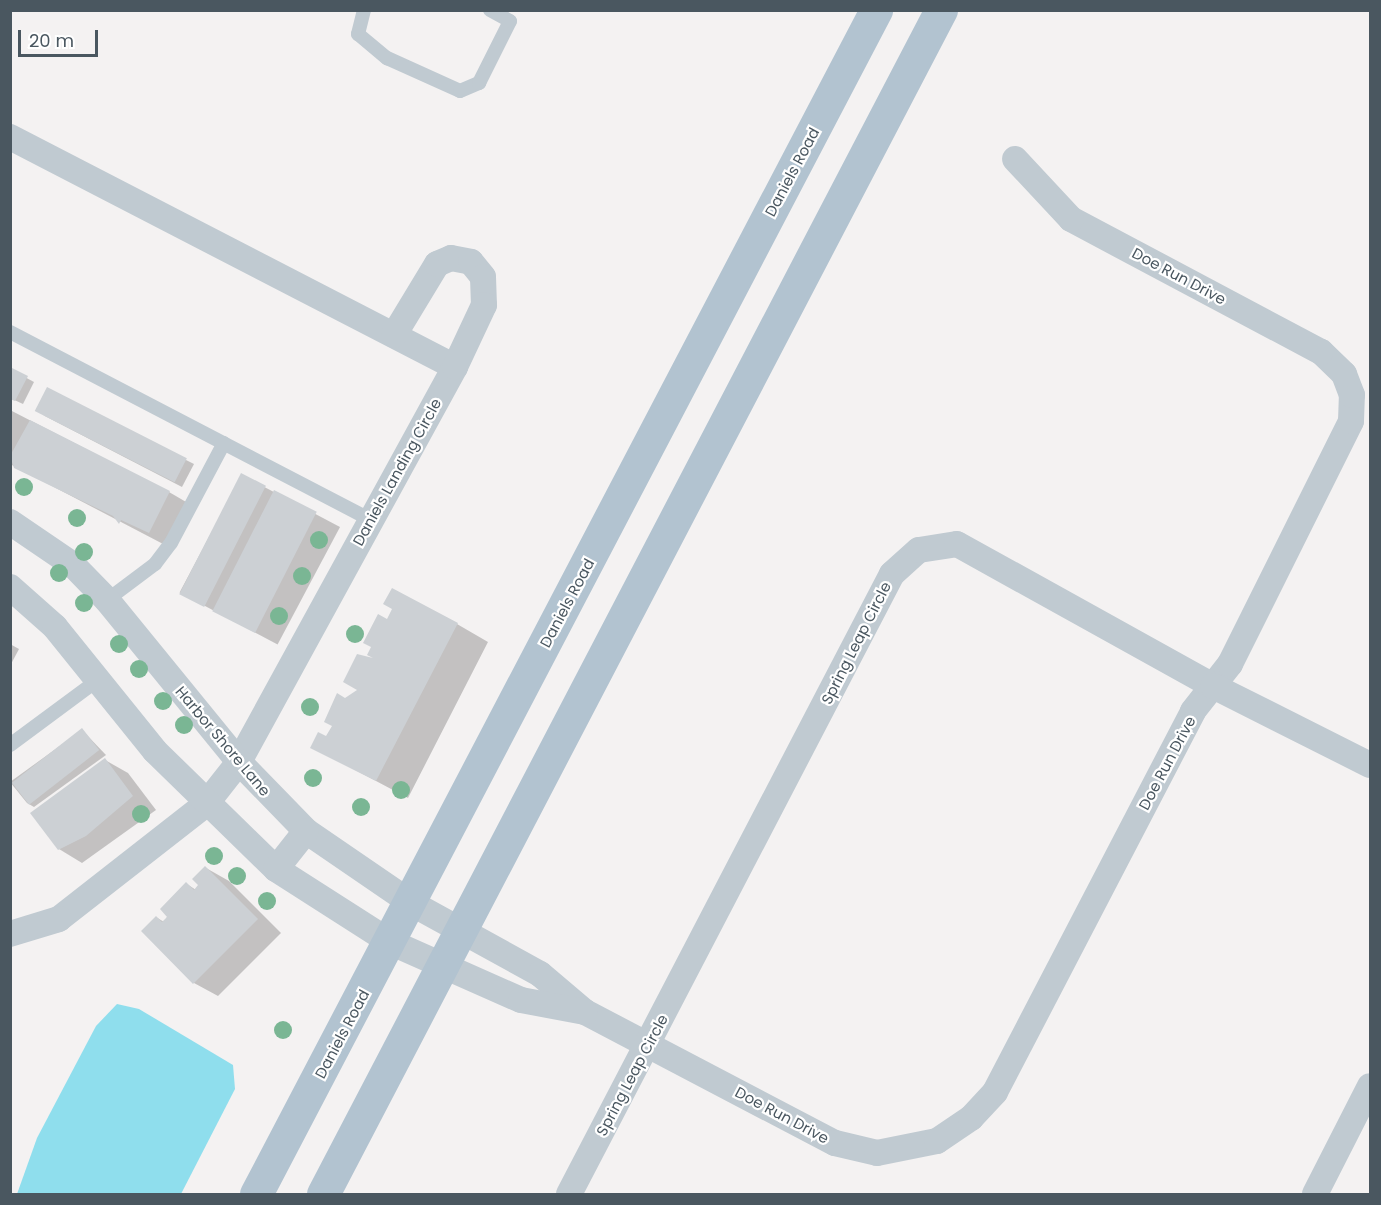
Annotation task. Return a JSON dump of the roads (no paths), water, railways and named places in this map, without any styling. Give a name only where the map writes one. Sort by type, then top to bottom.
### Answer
[{"type":"main road","name":"Daniels Road","points":[[256,1194],[411,903],[876,10]]},
{"type":"main road","points":[[323,1194],[941,10]]},
{"type":"street","points":[[10,137],[455,367]]},
{"type":"street","name":"Doe Run Drive","points":[[462,930],[540,974],[585,1012],[835,1143],[877,1153],[937,1141],[970,1118],[995,1092],[1194,711],[1230,664],[1351,421],[1352,395],[1344,374],[1321,352],[1071,219],[1015,159]]},
{"type":"street","name":"Daniels Landing Circle","points":[[10,934],[59,919],[206,804],[239,762],[455,367],[484,305],[483,277],[471,262],[452,258],[437,264],[394,335]]},
{"type":"street","name":"Harbor Shore Lane","points":[[10,522],[74,565],[107,600],[239,762],[306,831],[411,903],[462,930]]},
{"type":"street","name":"Spring Leap Circle","points":[[569,1194],[892,574],[920,550],[957,544],[1213,686],[1371,765]]},
{"type":"street","points":[[10,587],[55,627],[206,804],[276,869],[390,942],[442,966]]},
{"type":"street","points":[[276,869],[306,831]]},
{"type":"street","name":"Doe Run Drive","points":[[442,966],[521,1000],[585,1012]]},
{"type":"street","points":[[1315,1194],[1371,1086]]},
{"type":"lane","points":[[364,10],[358,34],[387,58],[460,91],[479,82],[510,21],[490,10]]},
{"type":"lane","points":[[10,332],[371,519]]},
{"type":"lane","points":[[107,600],[154,564],[171,543],[224,443]]},
{"type":"lane","points":[[10,745],[98,680]]},
{"type":"water","points":[[117,1004],[139,1009],[233,1065],[235,1089],[181,1194],[17,1194],[37,1138],[96,1026]]}]
